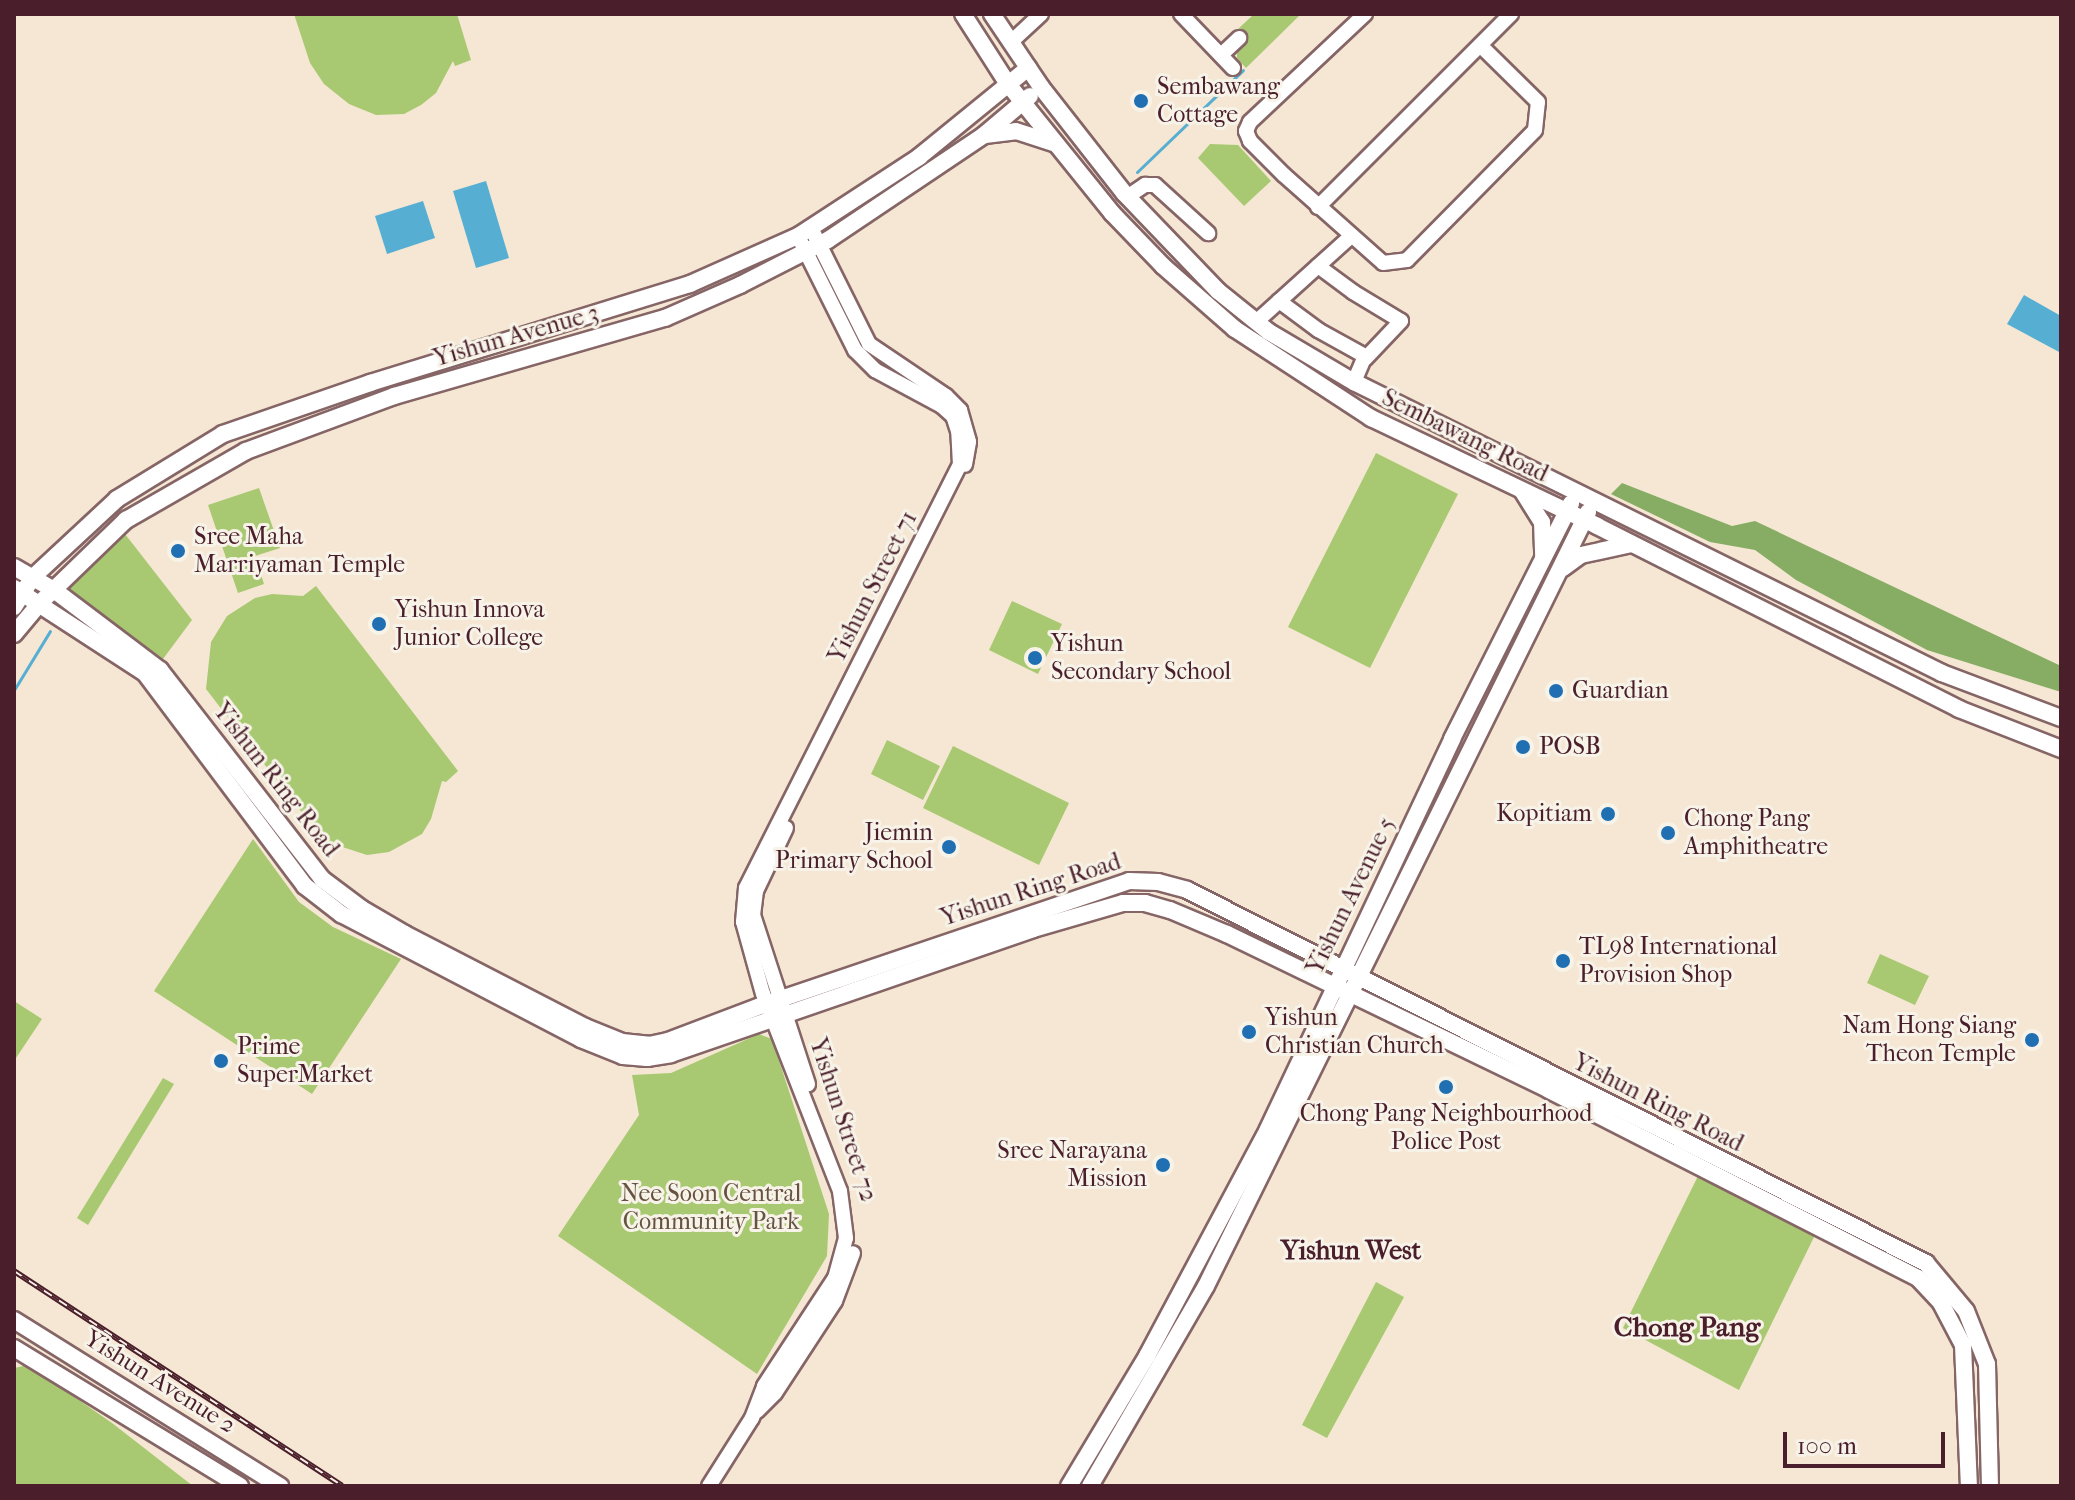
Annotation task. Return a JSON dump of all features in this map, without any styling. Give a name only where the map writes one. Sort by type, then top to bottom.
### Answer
[{"type":"main road","name":"Sembawang Road","points":[[963,14],[1008,84],[1112,213],[1163,266],[1235,329],[1371,418],[1584,520],[1959,709],[2061,749]]},
{"type":"main road","name":"Sembawang Road","points":[[992,14],[1041,87],[1127,197],[1218,291],[1256,322],[1354,382],[1942,673],[2061,718]]},
{"type":"main road","points":[[987,102],[994,84],[996,65]]},
{"type":"main road","name":"Yishun Avenue 3","points":[[17,596],[32,578],[117,499],[223,434],[370,383],[690,284],[805,233],[919,157],[1028,68]]},
{"type":"main road","name":"Yishun Avenue 3","points":[[14,634],[40,603],[126,520],[246,451],[394,396],[665,318],[813,249],[984,135],[1041,87]]},
{"type":"main road","points":[[984,135],[1016,131],[1056,144]]},
{"type":"main road","name":"Yishun Avenue 5","points":[[1069,1486],[1190,1277],[1268,1129],[1452,739],[1577,491]]},
{"type":"main road","points":[[1523,492],[1542,522],[1542,563]]},
{"type":"main road","name":"Yishun Avenue 5","points":[[1090,1486],[1206,1286],[1595,500]]},
{"type":"main road","points":[[1558,572],[1581,555],[1632,544]]},
{"type":"main road","name":"Yishun Ring Road","points":[[14,567],[54,590],[160,670],[314,871],[362,909],[585,1027],[622,1042],[649,1045],[668,1041],[1123,903],[1145,903],[1194,920],[1719,1175],[1918,1278],[1941,1303],[1963,1345],[1969,1486]]},
{"type":"main road","name":"Yishun Ring Road","points":[[17,596],[40,603],[145,673],[305,886],[341,914],[581,1039],[623,1056],[647,1058],[671,1054],[776,1009],[1129,881],[1158,882],[1187,890],[1926,1263],[1966,1311],[1987,1364],[1990,1486]]},
{"type":"main road","name":"Yishun Avenue 2","points":[[14,1320],[280,1486]]},
{"type":"main road","name":"Yishun Avenue 2","points":[[14,1348],[240,1486]]},
{"type":"main road","points":[[14,1356],[40,1364]]},
{"type":"street","points":[[1011,42],[1041,14]]},
{"type":"street","points":[[1181,14],[1233,68]]},
{"type":"street","points":[[1365,14],[1247,126],[1250,141],[1350,237],[1383,263],[1407,260],[1532,136],[1540,109],[1538,102],[1480,45]]},
{"type":"street","points":[[1318,207],[1511,14]]},
{"type":"street","points":[[1221,55],[1239,38]]},
{"type":"street","points":[[1127,197],[1145,185],[1155,185],[1208,233]]},
{"type":"street","name":"Yishun Street 71","points":[[776,1009],[753,915],[756,891],[968,459],[969,442],[960,410],[946,396],[869,344],[805,233]]},
{"type":"street","points":[[1256,322],[1350,237]]},
{"type":"street","name":"Yishun Street 71","points":[[776,1009],[743,922],[746,888],[960,465],[958,431],[953,416],[942,406],[875,370],[855,350],[813,249]]},
{"type":"street","points":[[1318,266],[1401,321],[1365,359],[1354,382]]},
{"type":"street","points":[[1279,301],[1365,359]]},
{"type":"street","points":[[875,370],[883,356]]},
{"type":"street","name":"Yishun Street 72","points":[[709,1486],[752,1418],[775,1393],[835,1301],[849,1271],[855,1241],[846,1194],[776,1009]]},
{"type":"green space","points":[[294,14],[457,14],[471,60],[455,66],[453,61],[436,93],[421,105],[404,114],[376,115],[349,104],[324,84],[310,63]]},
{"type":"green space","points":[[1254,14],[1301,14],[1246,68],[1237,58],[1237,47],[1245,39],[1237,30]]},
{"type":"green space","points":[[1210,144],[1238,145],[1271,181],[1244,206],[1198,158]]},
{"type":"green space","points":[[1376,453],[1458,494],[1370,668],[1288,627]]},
{"type":"green space","points":[[1622,483],[1732,526],[1755,521],[2061,666],[2061,692],[1927,650],[1796,580],[1755,550],[1710,542],[1611,494]]},
{"type":"green space","points":[[259,488],[280,548],[255,556],[264,584],[238,593],[208,505]]},
{"type":"green space","points":[[125,534],[192,620],[163,659],[65,587]]},
{"type":"green space","points":[[316,586],[458,771],[446,782],[442,781],[431,819],[422,834],[389,852],[367,855],[324,841],[206,689],[211,642],[227,616],[255,598],[272,594],[303,596]]},
{"type":"green space","points":[[1012,601],[1062,624],[1038,674],[989,650]]},
{"type":"green space","points":[[887,740],[940,766],[923,800],[871,774]]},
{"type":"green space","points":[[953,746],[1069,803],[1039,865],[923,808]]},
{"type":"green space","points":[[253,839],[299,902],[333,927],[401,959],[312,1094],[154,991]]},
{"type":"green space","points":[[1880,954],[1929,976],[1915,1005],[1867,983]]},
{"type":"green space","points":[[14,1001],[42,1019],[14,1061]]},
{"type":"green space","name":"Nee Soon Central Community Park","points":[[759,1034],[772,1039],[829,1214],[827,1256],[757,1374],[558,1236],[639,1115],[632,1075],[671,1073]]},
{"type":"green space","points":[[163,1078],[174,1084],[88,1225],[77,1218]]},
{"type":"green space","points":[[1698,1176],[1815,1235],[1739,1390],[1623,1328]]},
{"type":"green space","points":[[1376,1282],[1404,1297],[1327,1438],[1302,1425]]},
{"type":"green space","points":[[28,1365],[112,1423],[193,1486],[14,1486],[14,1368]]},
{"type":"water","points":[[486,181],[509,258],[476,268],[453,191]]},
{"type":"water","points":[[423,201],[435,238],[387,254],[375,216]]},
{"type":"water","points":[[2024,295],[2061,316],[2061,353],[2007,324]]},
{"type":"waterway","points":[[1137,172],[1243,70]]},
{"type":"waterway","points":[[14,690],[50,631]]},
{"type":"railway","points":[[14,1271],[342,1486]]},
{"type":"place","name":"Sembawang Cottage","points":[[1141,101]]},
{"type":"place","name":"Sree Maha Marriyaman Temple","points":[[178,551]]},
{"type":"place","name":"Yishun Innova Junior College","points":[[379,624]]},
{"type":"place","name":"Yishun Secondary School","points":[[1035,658]]},
{"type":"place","name":"Guardian","points":[[1556,691]]},
{"type":"place","name":"POSB","points":[[1523,747]]},
{"type":"place","name":"Kopitiam","points":[[1608,814]]},
{"type":"place","name":"Chong Pang Amphitheatre","points":[[1668,833]]},
{"type":"place","name":"Jiemin Primary School","points":[[949,847]]},
{"type":"place","name":"TL98 International Provision Shop","points":[[1563,961]]},
{"type":"place","name":"Yishun Christian Church","points":[[1249,1032]]},
{"type":"place","name":"Nam Hong Siang Theon Temple","points":[[2032,1040]]},
{"type":"place","name":"Prime SuperMarket","points":[[221,1061]]},
{"type":"place","name":"Chong Pang Neighbourhood Police Post","points":[[1446,1087]]},
{"type":"place","name":"Sree Narayana Mission","points":[[1163,1165]]},
{"type":"district","name":"Yishun West","points":[[1351,1251]]},
{"type":"district","name":"Chong Pang","points":[[1687,1327]]}]
